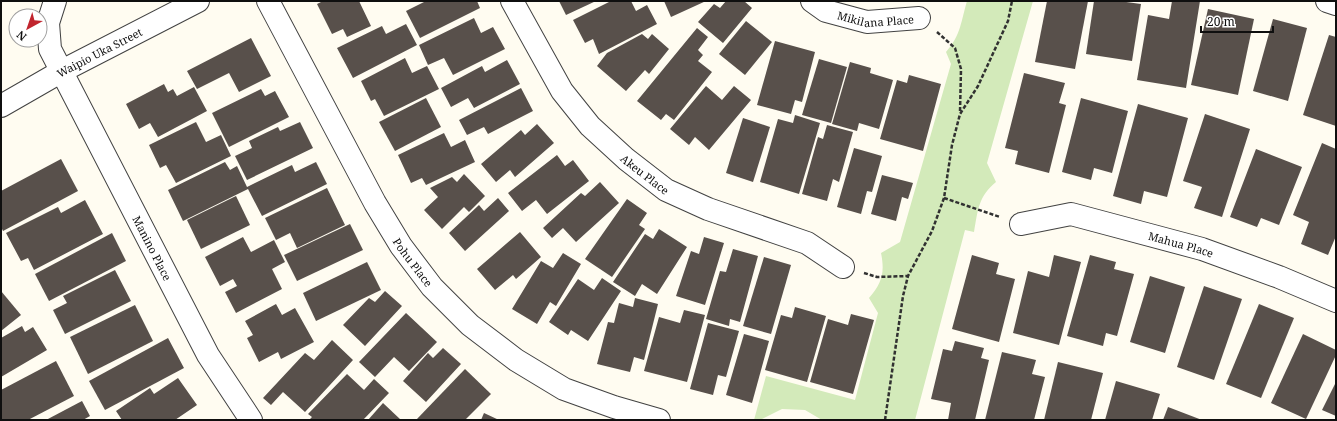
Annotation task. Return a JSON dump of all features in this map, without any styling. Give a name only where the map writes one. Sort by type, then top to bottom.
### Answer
[{"type":"street","name":"Manino Place","points":[[55,1],[48,23],[50,49],[208,355],[252,420]]},
{"type":"street","name":"Waipio Uka Street","points":[[1,106],[62,71],[198,1]]},
{"type":"street","name":"Pohu Place","points":[[268,1],[375,203],[401,246],[432,288],[470,325],[516,360],[564,389],[614,407],[659,420]]},
{"type":"street","name":"Akeu Place","points":[[512,1],[562,91],[590,126],[626,159],[666,190],[708,209],[808,243],[842,267]]},
{"type":"street","name":"Mikilana Place","points":[[812,1],[826,11],[867,22],[920,18]]},
{"type":"street","points":[[1327,1],[1336,4]]},
{"type":"street","name":"Mahua Place","points":[[1021,224],[1071,214],[1202,249],[1279,277],[1336,301]]},
{"type":"path","points":[[960,114],[978,86],[1008,21],[1012,1]]},
{"type":"path","points":[[885,420],[903,296],[908,276],[932,231],[944,198],[952,144],[960,114],[961,69],[954,48],[920,18]]},
{"type":"path","points":[[944,198],[1021,224]]},
{"type":"path","points":[[842,267],[877,277],[908,276]]},
{"type":"green space","points":[[967,1],[1033,1],[987,163],[996,182],[982,199],[978,210],[974,232],[965,230],[915,420],[822,420],[805,410],[782,409],[760,420],[754,420],[766,376],[855,400],[878,313],[869,298],[880,282],[883,266],[881,253],[900,242],[951,64],[946,52],[958,34]]},
{"type":"building","points":[[323,1],[359,1],[371,26],[347,37],[343,29],[332,34],[317,4]]},
{"type":"building","points":[[426,1],[477,1],[480,8],[420,38],[406,11]]},
{"type":"building","points":[[559,1],[596,1],[566,15]]},
{"type":"building","points":[[611,1],[631,1],[636,11],[647,5],[657,24],[599,54],[593,39],[585,43],[573,20]]},
{"type":"building","points":[[664,1],[706,1],[671,17]]},
{"type":"building","points":[[726,1],[744,1],[752,8],[723,43],[698,22],[714,4],[720,8]]},
{"type":"building","points":[[1047,1],[1088,1],[1075,69],[1035,62]]},
{"type":"building","points":[[1094,1],[1119,1],[1141,4],[1132,61],[1086,54]]},
{"type":"building","points":[[1172,1],[1200,1],[1186,88],[1137,80],[1148,15],[1169,19]]},
{"type":"building","points":[[1208,9],[1254,19],[1238,95],[1191,85]]},
{"type":"building","points":[[474,18],[481,33],[493,27],[505,49],[453,75],[444,58],[428,65],[419,45]]},
{"type":"building","points":[[1273,19],[1307,28],[1288,101],[1253,91]]},
{"type":"building","points":[[746,21],[772,42],[745,75],[719,54]]},
{"type":"building","points":[[406,24],[417,45],[353,78],[337,48],[382,26],[386,34]]},
{"type":"building","points":[[697,28],[708,37],[698,50],[703,55],[698,61],[712,72],[674,120],[666,114],[661,120],[637,101]]},
{"type":"building","points":[[642,34],[648,39],[652,34],[669,49],[649,74],[645,70],[626,91],[597,66],[607,53]]},
{"type":"building","points":[[1329,35],[1336,37],[1336,126],[1303,115]]},
{"type":"building","points":[[251,38],[271,76],[239,92],[229,73],[197,89],[187,71]]},
{"type":"building","points":[[775,41],[815,52],[802,102],[795,100],[791,114],[757,105]]},
{"type":"building","points":[[405,58],[412,73],[427,66],[439,89],[384,116],[375,99],[371,101],[361,81]]},
{"type":"building","points":[[819,59],[847,67],[831,123],[802,115]]},
{"type":"building","points":[[507,60],[520,84],[474,108],[468,98],[451,107],[441,88],[482,66],[485,72]]},
{"type":"building","points":[[850,62],[871,68],[870,73],[893,80],[879,129],[859,123],[857,131],[832,124]]},
{"type":"building","points":[[1024,73],[1065,83],[1059,103],[1066,105],[1049,173],[1015,164],[1018,151],[1005,148]]},
{"type":"building","points":[[909,75],[941,84],[923,151],[880,139],[897,80],[907,83]]},
{"type":"building","points":[[164,84],[168,92],[173,89],[177,96],[194,87],[207,111],[158,137],[150,123],[139,129],[126,104]]},
{"type":"building","points":[[706,86],[722,100],[734,86],[751,100],[709,150],[695,137],[689,145],[670,129]]},
{"type":"building","points":[[521,88],[533,111],[488,134],[484,127],[467,135],[459,120]]},
{"type":"building","points":[[261,89],[265,96],[275,91],[289,117],[229,147],[212,113]]},
{"type":"building","points":[[426,98],[441,127],[395,151],[379,122]]},
{"type":"building","points":[[1081,98],[1128,111],[1112,173],[1094,168],[1091,180],[1062,172]]},
{"type":"building","points":[[1138,104],[1188,118],[1167,197],[1144,191],[1141,204],[1113,196]]},
{"type":"building","points":[[1205,114],[1250,129],[1222,217],[1194,208],[1202,187],[1183,181]]},
{"type":"building","points":[[795,115],[820,123],[799,194],[760,182],[778,119],[793,123]]},
{"type":"building","points":[[743,118],[770,127],[753,182],[726,173]]},
{"type":"building","points":[[196,122],[206,142],[221,135],[231,156],[176,183],[166,165],[160,168],[149,145]]},
{"type":"building","points":[[300,122],[313,148],[247,180],[235,156],[252,148],[249,141],[278,127],[280,131]]},
{"type":"building","points":[[537,124],[554,143],[515,177],[510,170],[496,182],[481,164],[521,130],[525,135]]},
{"type":"building","points":[[827,125],[853,132],[839,182],[833,179],[827,201],[802,194],[818,137],[823,139]]},
{"type":"building","points":[[444,133],[451,147],[465,140],[475,162],[426,185],[422,178],[411,183],[398,155]]},
{"type":"building","points":[[1322,143],[1336,149],[1336,236],[1328,255],[1301,244],[1309,222],[1293,215]]},
{"type":"building","points":[[854,148],[882,156],[872,192],[867,191],[861,214],[837,207]]},
{"type":"building","points":[[1256,149],[1302,167],[1279,225],[1261,218],[1257,227],[1230,217]]},
{"type":"building","points":[[557,155],[565,166],[573,160],[589,181],[547,214],[536,200],[522,211],[508,193]]},
{"type":"building","points":[[61,159],[78,191],[3,231],[1,227],[1,191]]},
{"type":"building","points":[[225,162],[230,170],[237,166],[247,187],[292,165],[295,172],[316,162],[327,184],[262,216],[248,189],[183,221],[168,190]]},
{"type":"building","points":[[464,174],[485,196],[469,212],[464,207],[442,229],[424,210],[438,197],[430,188],[452,177],[457,182]]},
{"type":"building","points":[[882,175],[913,183],[908,199],[902,197],[896,221],[871,214]]},
{"type":"building","points":[[600,182],[619,203],[576,242],[563,228],[552,238],[543,228],[581,193],[585,196]]},
{"type":"building","points":[[327,188],[345,225],[297,248],[290,233],[276,240],[265,218]]},
{"type":"building","points":[[236,196],[250,225],[201,249],[187,220]]},
{"type":"building","points":[[498,198],[509,211],[465,251],[449,233],[479,205],[484,211]]},
{"type":"building","points":[[627,199],[647,213],[639,225],[645,229],[612,277],[585,259]]},
{"type":"building","points":[[85,200],[103,234],[34,270],[28,258],[21,261],[6,233],[58,207],[61,213]]},
{"type":"building","points":[[350,224],[363,250],[297,281],[284,255]]},
{"type":"building","points":[[659,229],[687,247],[657,294],[642,284],[635,296],[613,282],[645,234],[653,239]]},
{"type":"building","points":[[520,232],[541,257],[516,279],[513,275],[495,290],[477,269]]},
{"type":"building","points":[[112,233],[126,261],[49,301],[35,274]]},
{"type":"building","points":[[243,237],[251,252],[274,240],[285,262],[272,269],[282,289],[236,313],[225,292],[237,286],[233,279],[220,286],[205,257]]},
{"type":"building","points":[[704,237],[724,243],[705,305],[676,296],[691,251],[699,254]]},
{"type":"building","points":[[733,249],[758,256],[740,322],[730,319],[729,326],[706,319],[720,271],[726,272]]},
{"type":"building","points":[[563,253],[581,264],[556,306],[550,302],[537,324],[512,309],[541,261],[553,268]]},
{"type":"building","points":[[972,255],[999,263],[996,274],[1015,279],[999,342],[952,329]]},
{"type":"building","points":[[1054,255],[1081,262],[1059,345],[1013,333],[1028,271],[1049,277]]},
{"type":"building","points":[[1090,255],[1116,262],[1114,269],[1134,274],[1117,336],[1106,333],[1103,346],[1067,336]]},
{"type":"building","points":[[764,257],[791,265],[771,334],[743,326]]},
{"type":"building","points":[[367,262],[381,290],[316,321],[303,293]]},
{"type":"building","points":[[115,270],[131,301],[65,334],[53,310],[67,303],[63,296]]},
{"type":"building","points":[[1150,276],[1185,287],[1165,353],[1130,342]]},
{"type":"building","points":[[602,278],[621,291],[588,341],[571,330],[568,335],[549,322],[578,279],[594,290]]},
{"type":"building","points":[[1204,286],[1242,299],[1214,380],[1177,367]]},
{"type":"building","points":[[1,291],[21,315],[1,331]]},
{"type":"building","points":[[385,291],[402,306],[365,346],[343,325],[369,298],[375,302]]},
{"type":"building","points":[[635,298],[658,304],[644,360],[634,357],[630,372],[597,364],[608,322],[614,323],[619,303],[633,307]]},
{"type":"building","points":[[276,304],[282,315],[295,308],[314,342],[281,359],[278,352],[259,362],[247,338],[253,335],[245,321]]},
{"type":"building","points":[[1259,304],[1294,318],[1261,398],[1226,384]]},
{"type":"building","points":[[135,305],[153,341],[88,374],[70,337]]},
{"type":"building","points":[[795,307],[826,316],[807,382],[765,370],[781,315],[792,318]]},
{"type":"building","points":[[684,310],[705,315],[687,382],[644,371],[659,317],[680,323]]},
{"type":"building","points":[[406,313],[437,342],[409,371],[394,357],[375,377],[359,362]]},
{"type":"building","points":[[851,314],[874,320],[853,394],[810,382],[828,319],[848,325]]},
{"type":"building","points":[[708,323],[739,331],[726,377],[718,375],[713,395],[690,389]]},
{"type":"building","points":[[22,326],[25,332],[33,327],[47,350],[1,377],[1,338]]},
{"type":"building","points":[[744,334],[769,341],[752,403],[726,395]]},
{"type":"building","points":[[1303,334],[1336,350],[1336,355],[1306,419],[1271,403]]},
{"type":"building","points":[[168,338],[184,368],[105,410],[89,381]]},
{"type":"building","points":[[332,340],[353,360],[305,412],[283,392],[271,405],[263,398],[305,353],[314,360]]},
{"type":"building","points":[[955,341],[984,348],[981,358],[989,360],[975,420],[948,420],[951,403],[931,399],[943,349],[952,351]]},
{"type":"building","points":[[443,348],[461,364],[426,402],[403,381],[428,353],[433,358]]},
{"type":"building","points":[[1002,352],[1036,360],[1032,374],[1045,377],[1034,420],[985,420]]},
{"type":"building","points":[[56,361],[74,396],[28,420],[1,420],[1,390]]},
{"type":"building","points":[[1058,362],[1103,373],[1091,420],[1044,420]]},
{"type":"building","points":[[465,369],[491,394],[465,420],[416,420]]},
{"type":"building","points":[[347,374],[364,390],[374,379],[389,393],[363,420],[309,420],[312,417],[308,414]]},
{"type":"building","points":[[178,378],[197,405],[175,420],[122,420],[116,411],[150,388],[154,394]]},
{"type":"building","points":[[1116,381],[1160,394],[1152,420],[1105,420]]},
{"type":"building","points":[[1336,382],[1336,416],[1322,410]]},
{"type":"building","points":[[82,401],[90,416],[83,420],[46,420]]},
{"type":"building","points":[[383,403],[401,420],[368,420]]},
{"type":"building","points":[[1168,407],[1202,420],[1163,420]]},
{"type":"building","points":[[484,413],[499,420],[481,420]]}]
